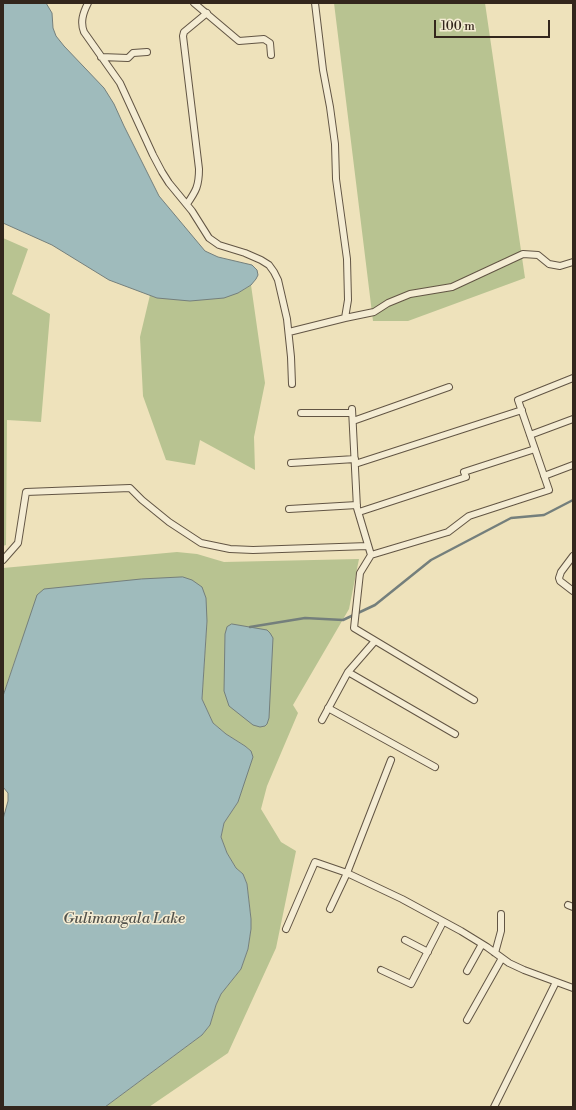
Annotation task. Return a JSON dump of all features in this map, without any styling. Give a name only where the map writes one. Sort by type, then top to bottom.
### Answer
[{"type":"street","points":[[88,3],[84,12],[82,27],[84,32],[120,83],[159,167],[169,183],[187,204],[206,234],[214,242],[261,260],[269,265],[274,272],[278,280],[287,319],[292,384]]},
{"type":"street","points":[[194,3],[239,42],[264,39],[270,43],[271,55]]},
{"type":"street","points":[[316,3],[323,70],[330,107],[336,179],[347,259],[348,300],[345,318]]},
{"type":"street","points":[[187,204],[197,187],[199,181],[199,169],[183,36],[184,32],[207,13]]},
{"type":"street","points":[[102,57],[128,58],[133,53],[146,52]]},
{"type":"street","points":[[289,332],[374,312],[388,303],[410,294],[452,287],[522,254],[538,255],[549,264],[560,266],[573,262]]},
{"type":"street","points":[[474,700],[354,628],[360,573],[371,555],[448,532],[469,516],[549,490],[518,400],[573,378]]},
{"type":"street","points":[[353,421],[450,387]]},
{"type":"street","points":[[291,463],[355,462],[522,410]]},
{"type":"street","points":[[301,413],[352,411],[357,505],[371,555]]},
{"type":"street","points":[[530,435],[573,419]]},
{"type":"street","points":[[359,512],[466,477],[464,472],[535,449]]},
{"type":"street","points":[[544,476],[573,465]]},
{"type":"street","points":[[3,560],[18,543],[26,492],[130,488],[155,511],[185,533],[201,543],[215,547],[254,550],[368,546]]},
{"type":"street","points":[[289,509],[357,505]]},
{"type":"street","points":[[573,556],[561,572],[559,578],[560,581],[573,591]]},
{"type":"street","points":[[322,720],[348,672],[375,640]]},
{"type":"street","points":[[348,672],[455,734]]},
{"type":"street","points":[[328,708],[435,767]]},
{"type":"street","points":[[330,909],[347,873],[391,760]]},
{"type":"street","points":[[286,929],[315,862],[347,873],[402,899],[482,944],[509,963],[573,988]]},
{"type":"street","points":[[495,953],[501,931],[501,914]]},
{"type":"street","points":[[381,970],[411,984],[444,922]]},
{"type":"street","points":[[405,940],[428,952]]},
{"type":"street","points":[[467,971],[482,944]]},
{"type":"street","points":[[467,1020],[502,958]]},
{"type":"street","points":[[494,1107],[556,982]]},
{"type":"green space","points":[[334,3],[485,3],[525,278],[408,321],[373,321]]},
{"type":"green space","points":[[3,238],[28,249],[12,294],[50,314],[41,422],[7,420],[6,545],[3,546]]},
{"type":"green space","points":[[251,285],[265,383],[254,437],[255,470],[200,440],[195,465],[166,460],[143,396],[140,337],[150,295],[157,298],[238,293]]},
{"type":"green space","points":[[177,552],[197,554],[224,562],[359,559],[349,609],[293,705],[298,713],[267,786],[261,809],[281,842],[296,851],[276,948],[228,1053],[149,1107],[105,1107],[202,1035],[210,1025],[221,994],[241,969],[248,949],[251,929],[247,884],[243,874],[236,868],[227,853],[221,837],[224,823],[238,802],[251,751],[213,723],[202,699],[207,621],[21,642],[3,696],[3,568]]},
{"type":"water","points":[[3,3],[46,3],[52,13],[53,28],[56,36],[104,88],[114,104],[159,196],[205,251],[218,257],[252,265],[257,270],[258,275],[251,285],[238,293],[224,298],[190,301],[157,298],[109,280],[52,245],[3,223]]},
{"type":"water","name":"Gulimangala Lake","points":[[183,577],[192,580],[202,587],[206,598],[207,621],[202,699],[213,723],[251,751],[253,757],[238,802],[224,823],[221,837],[227,853],[236,868],[243,874],[247,884],[251,919],[248,949],[241,969],[221,994],[210,1025],[202,1035],[105,1107],[3,1107],[3,819],[8,801],[8,793],[3,787],[3,696],[37,595],[44,589],[141,579]]},
{"type":"water","points":[[232,624],[267,630],[273,638],[269,718],[265,726],[260,727],[253,725],[229,706],[224,691],[225,634],[227,627]]},
{"type":"waterway","points":[[250,627],[305,618],[343,620],[375,605],[431,560],[511,518],[544,515],[573,500]]}]
